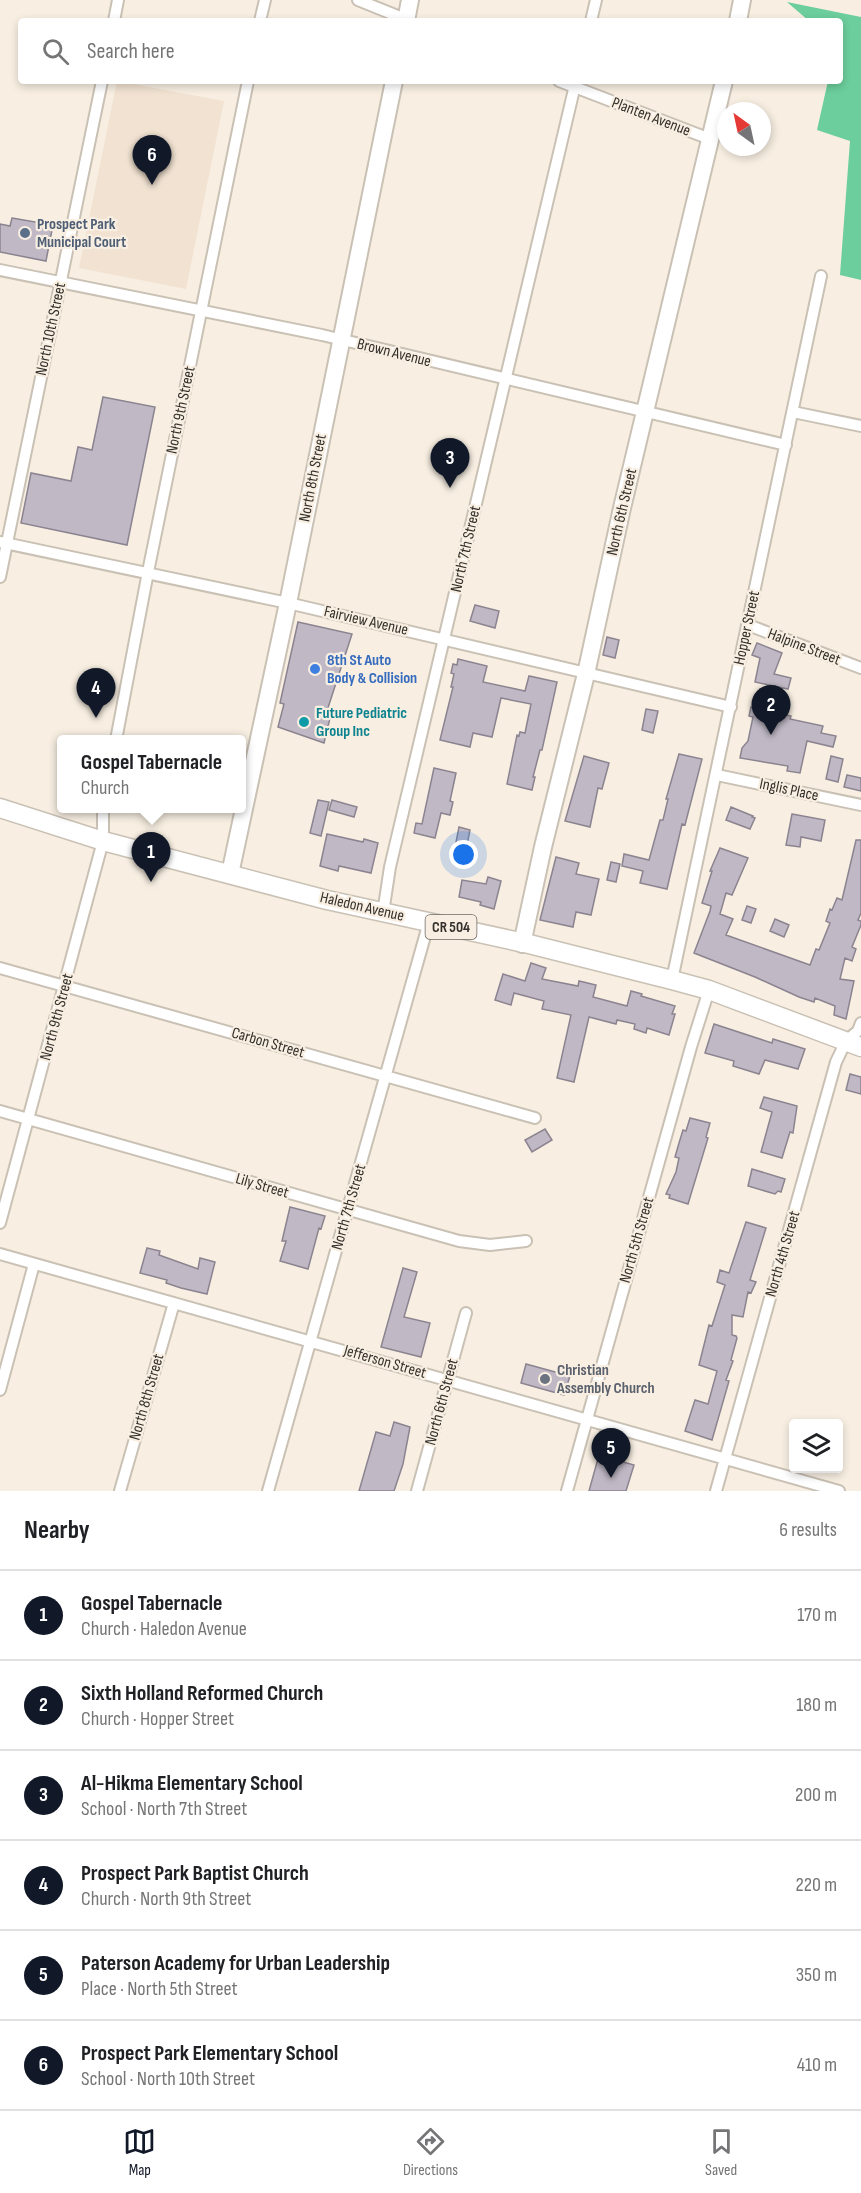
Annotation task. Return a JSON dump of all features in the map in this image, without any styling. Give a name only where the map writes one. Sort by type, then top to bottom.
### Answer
[{"type":"main road","points":[[407,18],[410,0]]},
{"type":"main road","points":[[739,18],[742,0]]},
{"type":"main road","name":"North 8th Street","points":[[246,799],[393,84]]},
{"type":"main road","name":"North 6th Street","points":[[522,944],[622,508],[723,84]]},
{"type":"main road","name":"Haledon Avenue","points":[[0,808],[104,841],[230,874],[383,913],[710,990],[853,1044]]},
{"type":"main road","name":"North 8th Street","points":[[230,874],[243,813]]},
{"type":"street","points":[[115,18],[118,0]]},
{"type":"street","points":[[261,18],[265,0]]},
{"type":"street","points":[[358,0],[402,18]]},
{"type":"street","points":[[592,18],[596,0]]},
{"type":"street","name":"North 10th Street","points":[[0,578],[4,542],[101,84]]},
{"type":"street","name":"North 9th Street","points":[[117,735],[247,84]]},
{"type":"street","name":"Planten Avenue","points":[[576,84],[710,139]]},
{"type":"street","name":"North 7th Street","points":[[383,913],[390,867],[576,84]]},
{"type":"street","name":"Brown Avenue","points":[[0,270],[342,340],[786,445]]},
{"type":"street","name":"Hopper Street","points":[[672,980],[822,276]]},
{"type":"street","points":[[793,412],[861,426]]},
{"type":"street","name":"Fairview Avenue","points":[[4,542],[288,603],[731,707]]},
{"type":"street","name":"Halpine Street","points":[[748,625],[861,668]]},
{"type":"street","name":"Inglis Place","points":[[717,775],[861,805]]},
{"type":"street","name":"North 9th Street","points":[[0,1223],[104,841],[103,813]]},
{"type":"street","name":"North 7th Street","points":[[268,1491],[429,922]]},
{"type":"street","name":"Carbon Street","points":[[0,968],[535,1119]]},
{"type":"street","name":"North 5th Street","points":[[567,1491],[685,1070],[710,990]]},
{"type":"street","name":"North 4th Street","points":[[716,1491],[836,1062],[853,1044],[861,1023]]},
{"type":"street","name":"Lily Street","points":[[0,1111],[459,1241],[490,1245],[526,1241]]},
{"type":"street","name":"Jefferson Street","points":[[0,1254],[839,1491]]},
{"type":"street","points":[[0,1390],[34,1264]]},
{"type":"street","name":"North 8th Street","points":[[120,1491],[174,1303]]},
{"type":"street","name":"North 6th Street","points":[[417,1491],[466,1313]]},
{"type":"shaded area","points":[[116,84],[133,84],[224,101],[186,289],[79,268]]},
{"type":"green space","points":[[787,2],[861,17],[861,280],[840,275],[850,141],[817,130],[827,84],[843,84],[843,18],[806,18]]},
{"type":"building","points":[[12,218],[53,225],[46,261],[0,252],[0,224],[10,226]]},
{"type":"building","points":[[103,397],[155,407],[127,545],[21,523],[31,473],[71,481],[78,447],[92,450]]},
{"type":"building","points":[[475,605],[499,611],[495,628],[470,621]]},
{"type":"building","name":"8th St Auto Body & Collision","points":[[298,622],[352,634],[325,717],[330,718],[324,743],[278,727],[284,704],[280,703]]},
{"type":"building","points":[[607,637],[619,640],[615,658],[603,655]]},
{"type":"building","points":[[757,643],[782,653],[774,674],[791,678],[788,689],[755,682],[760,658],[752,655]]},
{"type":"building","points":[[458,659],[487,666],[483,682],[525,691],[529,676],[557,682],[542,750],[540,750],[533,777],[535,777],[532,790],[507,784],[517,735],[519,736],[520,732],[525,733],[531,704],[501,698],[492,737],[473,733],[470,747],[440,740],[453,687],[451,687],[454,674],[451,673],[453,664],[457,665]]},
{"type":"building","points":[[751,707],[823,726],[821,733],[836,736],[833,747],[807,741],[800,773],[787,771],[788,766],[740,758],[742,748],[748,741],[753,717],[749,716]]},
{"type":"building","points":[[646,709],[658,711],[653,733],[642,730]]},
{"type":"building","points":[[679,754],[702,759],[685,825],[682,824],[667,889],[640,883],[643,871],[622,866],[624,854],[649,860],[660,820],[663,820],[668,799],[666,799]]},
{"type":"building","points":[[584,756],[609,763],[602,789],[598,788],[590,827],[565,821]]},
{"type":"building","points":[[831,756],[843,759],[838,782],[826,779]]},
{"type":"building","points":[[434,768],[456,773],[450,801],[453,802],[450,815],[441,813],[435,838],[414,833],[416,823],[422,824]]},
{"type":"building","points":[[847,775],[861,778],[861,791],[844,787]]},
{"type":"building","points":[[318,800],[329,802],[321,836],[310,833]]},
{"type":"building","points":[[332,800],[357,807],[354,817],[329,810]]},
{"type":"building","points":[[731,807],[755,818],[750,829],[726,820]]},
{"type":"building","points":[[792,814],[825,820],[821,841],[801,837],[800,847],[786,845]]},
{"type":"building","points":[[459,827],[470,830],[467,845],[456,842]]},
{"type":"building","points":[[327,834],[378,843],[371,873],[339,866],[338,871],[320,866]]},
{"type":"building","points":[[856,840],[861,840],[861,913],[858,920],[861,921],[861,925],[852,947],[856,949],[852,961],[845,958],[840,979],[854,981],[846,1019],[834,1015],[835,1006],[815,998],[814,1002],[799,997],[694,953],[710,911],[711,906],[702,903],[712,871],[710,871],[720,848],[748,858],[732,895],[726,893],[720,914],[733,919],[726,935],[810,965],[830,923],[826,921],[830,909],[832,910],[837,898],[842,900]]},
{"type":"building","points":[[556,857],[579,863],[576,874],[599,879],[591,915],[576,912],[573,927],[540,920]]},
{"type":"building","points":[[611,862],[620,864],[616,882],[607,880]]},
{"type":"building","points":[[488,877],[501,881],[494,909],[480,905],[481,902],[459,897],[462,880],[486,884]]},
{"type":"building","points":[[747,906],[756,909],[751,923],[742,920]]},
{"type":"building","points":[[775,919],[789,925],[784,937],[770,931]]},
{"type":"building","points":[[531,963],[546,968],[542,979],[578,986],[579,981],[596,985],[593,997],[627,1006],[631,991],[675,1006],[669,1035],[647,1028],[646,1033],[634,1029],[635,1024],[617,1020],[616,1024],[589,1017],[574,1082],[557,1078],[571,1015],[542,1009],[544,1001],[514,993],[511,1005],[495,1000],[503,974],[525,981]]},
{"type":"building","points":[[714,1024],[772,1043],[773,1039],[805,1049],[798,1069],[765,1060],[759,1074],[733,1066],[734,1061],[705,1053]]},
{"type":"building","points":[[850,1074],[861,1077],[861,1094],[846,1090]]},
{"type":"building","points":[[764,1097],[797,1106],[793,1133],[790,1132],[782,1158],[761,1152],[772,1112],[760,1108]]},
{"type":"building","points":[[690,1118],[710,1123],[706,1137],[708,1138],[688,1204],[669,1198],[670,1195],[666,1194],[676,1172],[679,1158],[675,1157],[683,1130],[686,1131]]},
{"type":"building","points":[[545,1129],[552,1140],[532,1152],[525,1140]]},
{"type":"building","points":[[752,1169],[785,1179],[781,1192],[778,1191],[775,1194],[748,1186]]},
{"type":"building","points":[[290,1207],[325,1216],[321,1229],[319,1228],[308,1269],[280,1261],[286,1241],[282,1241]]},
{"type":"building","points":[[746,1222],[766,1228],[750,1280],[756,1282],[751,1293],[748,1292],[743,1317],[732,1315],[732,1335],[737,1338],[731,1360],[733,1361],[726,1380],[729,1381],[712,1440],[685,1431],[695,1400],[708,1404],[717,1371],[699,1365],[709,1325],[712,1326],[725,1285],[717,1282],[720,1270],[729,1273]]},
{"type":"building","points":[[147,1248],[160,1251],[159,1255],[198,1269],[200,1258],[215,1262],[207,1294],[181,1288],[166,1283],[167,1280],[140,1273]]},
{"type":"building","points":[[403,1268],[417,1272],[404,1317],[430,1323],[421,1357],[381,1347]]},
{"type":"building","name":"Christian Assembly Church","points":[[526,1364],[570,1376],[564,1395],[521,1383]]},
{"type":"building","points":[[394,1422],[410,1427],[403,1464],[394,1491],[359,1491],[376,1432],[390,1436]]},
{"type":"building","points":[[612,1452],[624,1456],[623,1462],[634,1465],[626,1491],[589,1491],[599,1455],[610,1458]]},
{"type":"place","name":"Prospect Park Elementary School","points":[[152,185]]},
{"type":"place","name":"Prospect Park Municipal Court","points":[[25,233]]},
{"type":"place","name":"Al-Hikma Elementary School","points":[[450,488]]},
{"type":"place","name":"8th St Auto Body & Collision","points":[[315,669]]},
{"type":"place","name":"Prospect Park Baptist Church","points":[[96,718]]},
{"type":"place","name":"Future Pediatric Group Inc","points":[[304,722]]},
{"type":"place","name":"Sixth Holland Reformed Church","points":[[771,735]]},
{"type":"place","name":"Gospel Tabernacle","points":[[151,882]]},
{"type":"place","name":"Christian Assembly Church","points":[[545,1379]]},
{"type":"place","name":"Paterson Academy for Urban Leadership","points":[[611,1478]]}]
